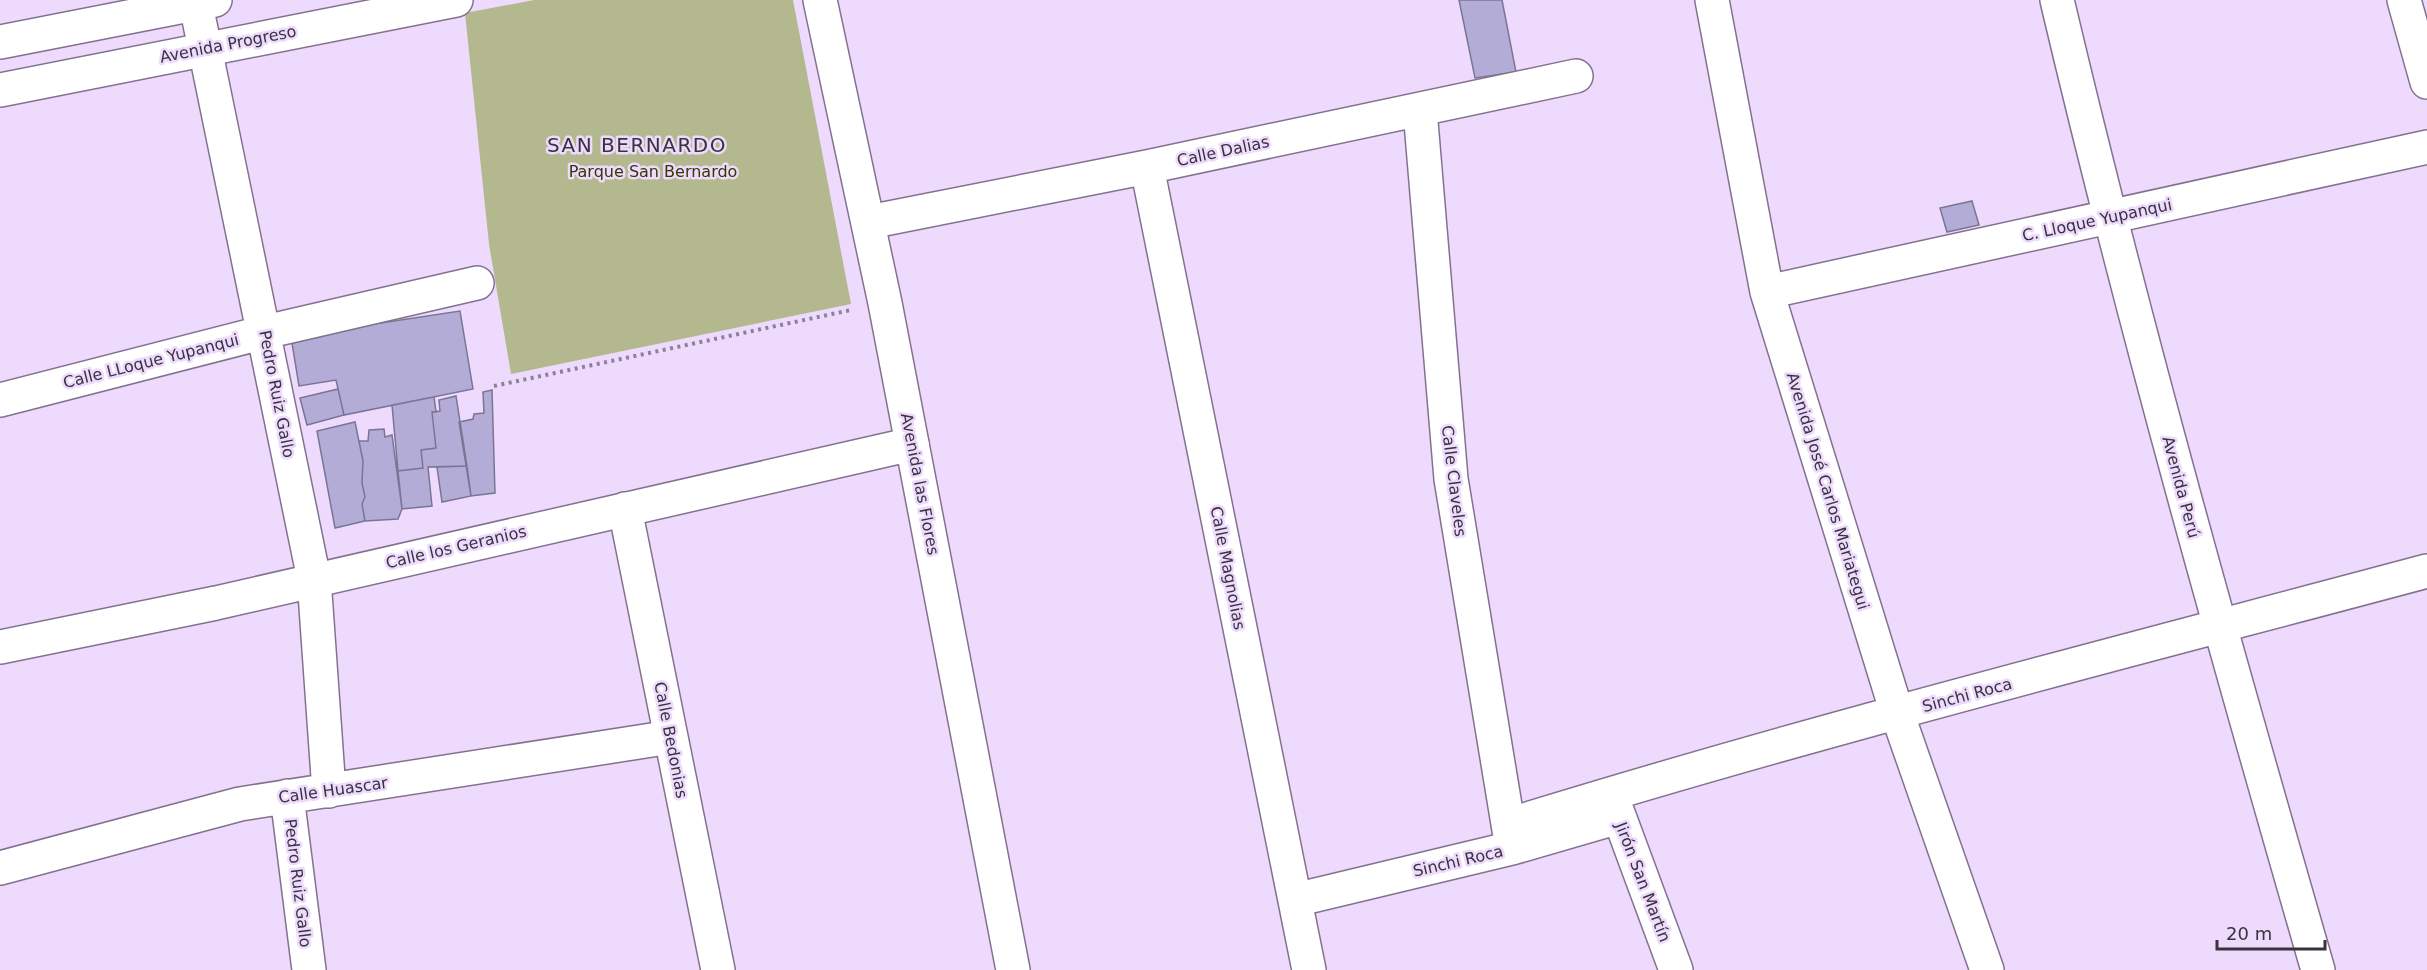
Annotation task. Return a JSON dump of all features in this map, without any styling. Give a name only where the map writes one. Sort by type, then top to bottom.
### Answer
[{"type":"street","name":"Avenida Progreso","points":[[0,90],[456,0]]},
{"type":"street","name":"Avenida las Flores","points":[[820,0],[869,222],[1013,970]]},
{"type":"street","name":"Avenida José Carlos Mariategui","points":[[1712,0],[1767,292],[1897,713],[1987,970]]},
{"type":"street","name":"Avenida Perú","points":[[2057,0],[2109,217],[2219,627],[2318,970]]},
{"type":"street","points":[[2404,0],[2427,82]]},
{"type":"street","name":"Pedro Ruiz Gallo","points":[[202,1],[206,49],[314,579],[329,791]]},
{"type":"street","points":[[0,42],[202,1]]},
{"type":"street","name":"Calle Dalias","points":[[869,222],[1147,167],[1576,76]]},
{"type":"street","name":"Calle Claveles","points":[[1420,110],[1451,479],[1510,836]]},
{"type":"street","name":"C. Lloque Yupanqui","points":[[1767,292],[2427,147]]},
{"type":"street","name":"Calle Magnolias","points":[[1147,167],[1309,970]]},
{"type":"street","name":"Calle LLoque Yupanqui","points":[[0,400],[265,332],[477,283]]},
{"type":"street","name":"Calle los Geranios","points":[[0,647],[216,603],[912,444]]},
{"type":"street","name":"Calle Bedonias","points":[[625,509],[718,970]]},
{"type":"street","name":"Sinchi Roca","points":[[1295,900],[1615,805],[1897,713],[2427,571]]},
{"type":"street","name":"Calle Huascar","points":[[0,868],[240,804],[671,737]]},
{"type":"street","name":"Pedro Ruiz Gallo","points":[[287,796],[309,970]]},
{"type":"street","name":"Jirón San Martín","points":[[1615,805],[1676,970]]},
{"type":"path","points":[[494,386],[885,303]]},
{"type":"green space","name":"Parque San Bernardo","points":[[534,0],[793,0],[851,304],[511,374],[489,244],[465,13]]},
{"type":"building","points":[[1459,0],[1502,0],[1516,72],[1475,78]]},
{"type":"building","points":[[1972,201],[1979,225],[1947,232],[1940,208]]},
{"type":"building","points":[[460,311],[473,389],[344,415],[336,380],[299,386],[292,343],[374,324]]},
{"type":"building","points":[[338,389],[344,415],[307,425],[300,398]]},
{"type":"building","points":[[492,390],[495,493],[471,496],[459,422],[473,419],[474,414],[484,413],[483,392]]},
{"type":"building","points":[[456,396],[467,466],[428,467],[432,506],[402,509],[398,471],[423,468],[421,450],[436,448],[432,412],[440,411],[439,400]]},
{"type":"building","points":[[434,397],[436,412],[432,412],[436,448],[421,450],[423,468],[398,471],[392,405]]},
{"type":"building","points":[[355,422],[363,461],[362,483],[365,497],[362,504],[365,521],[335,528],[317,431]]},
{"type":"building","points":[[384,429],[385,437],[392,435],[402,509],[398,519],[365,521],[362,504],[365,497],[362,483],[363,461],[359,441],[368,441],[369,430]]},
{"type":"building","points":[[467,466],[471,496],[442,502],[437,467]]},
{"type":"district","name":"SAN BERNARDO","points":[[637,145]]}]
